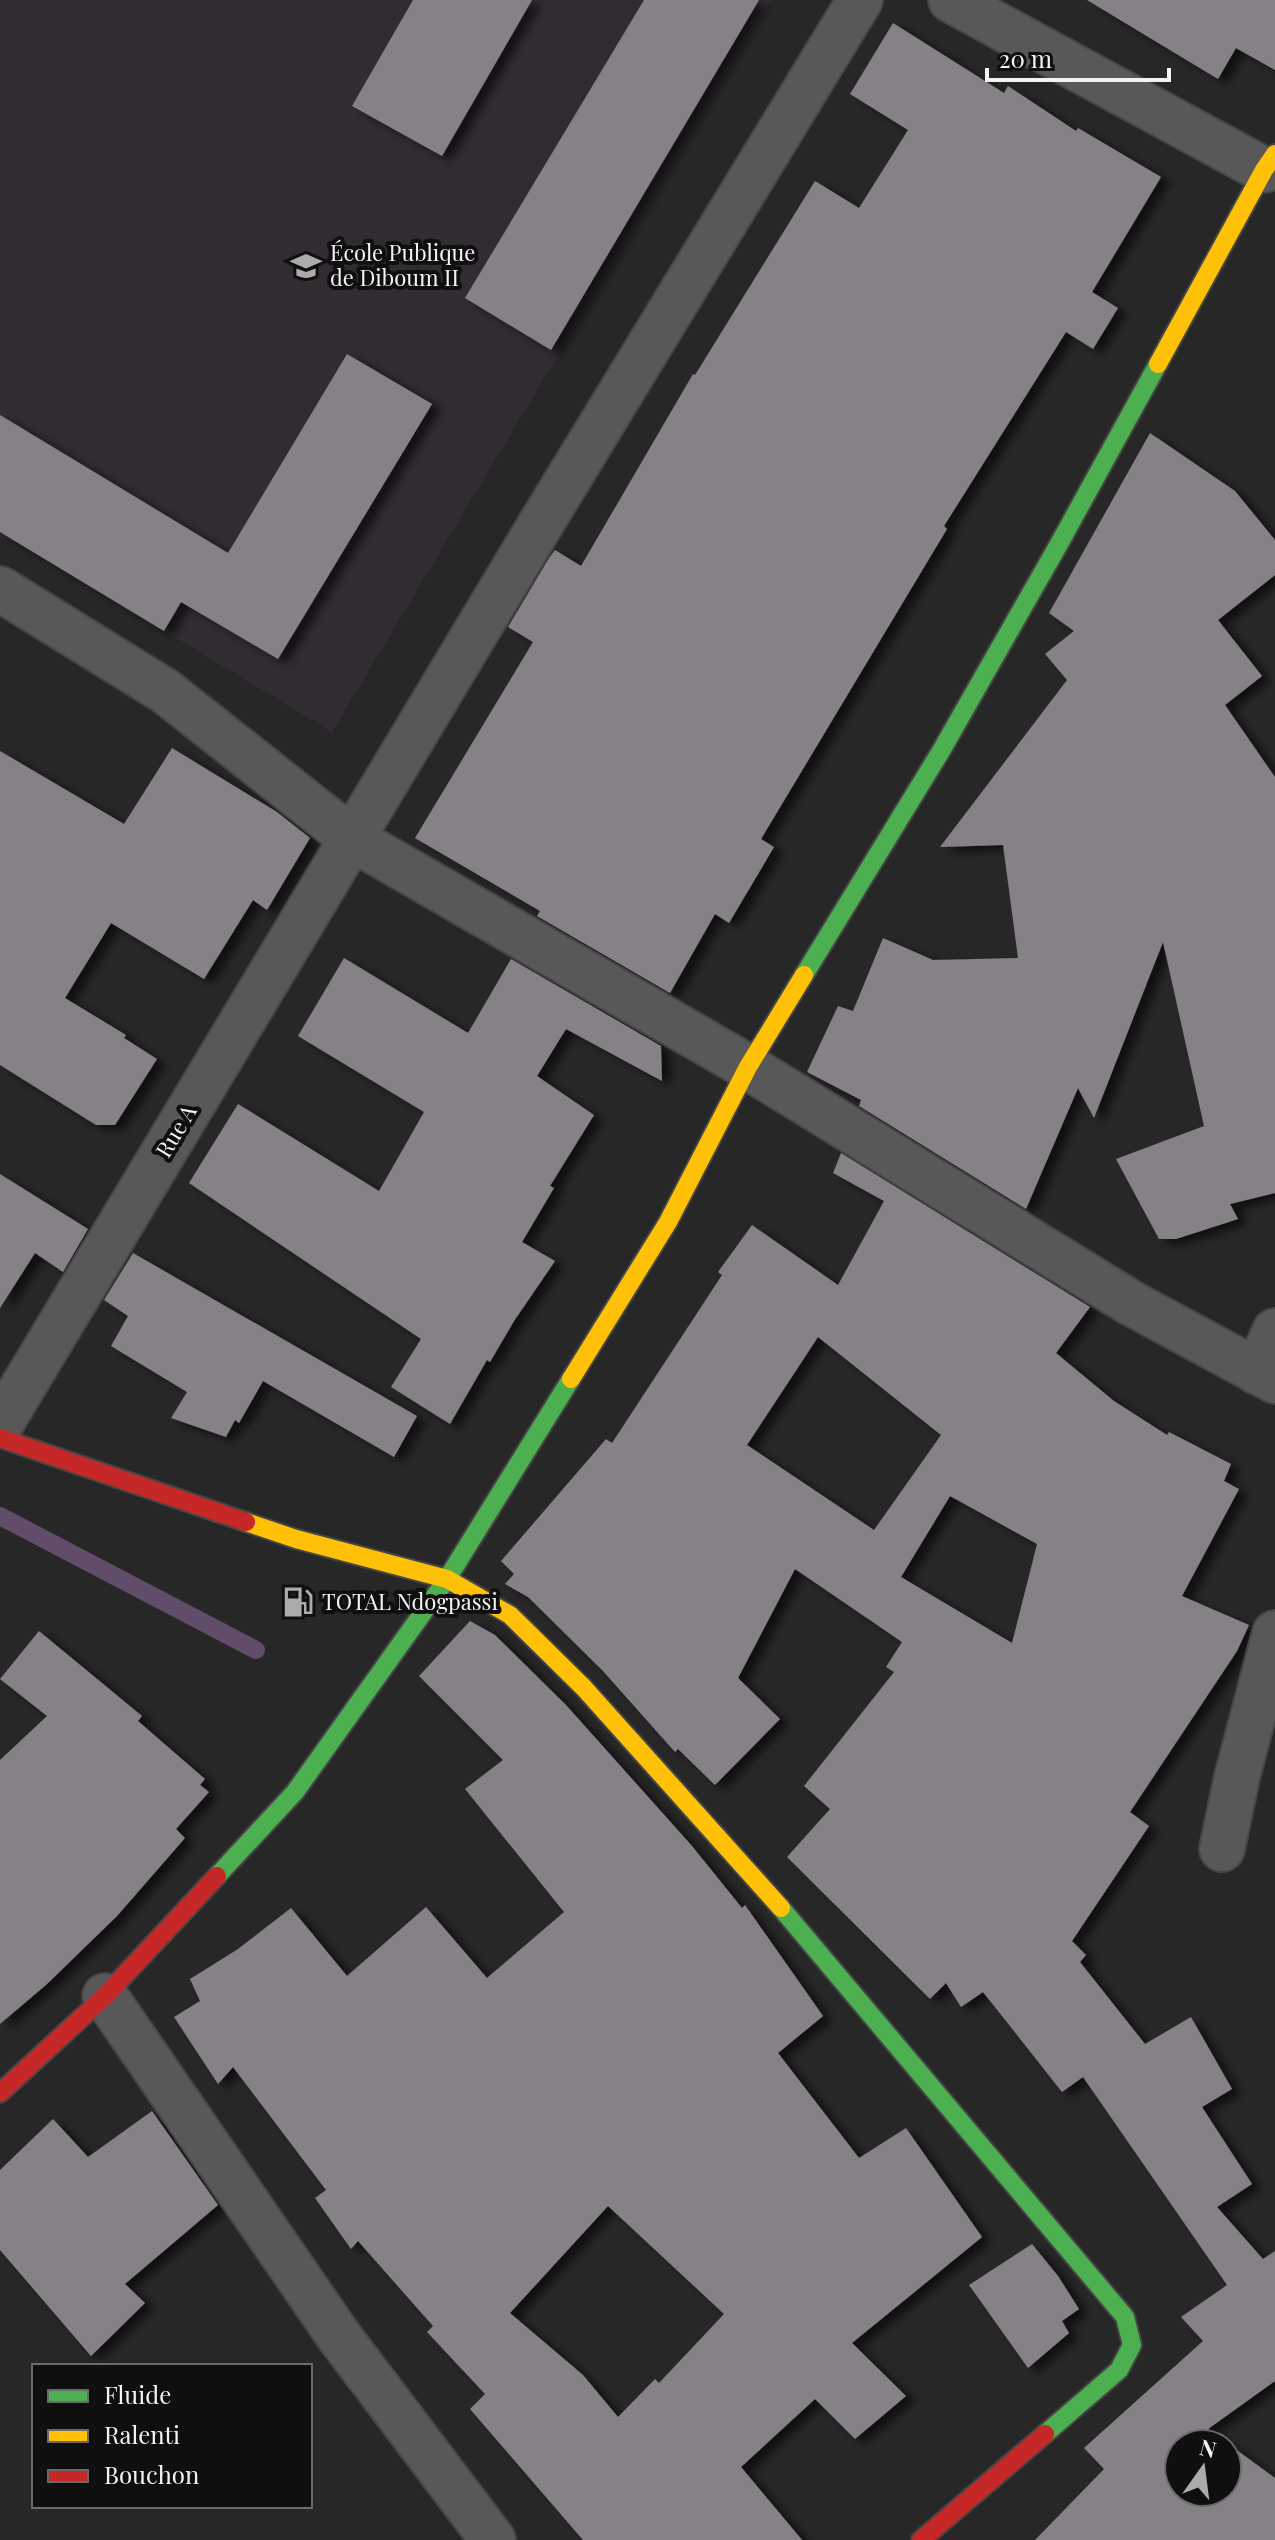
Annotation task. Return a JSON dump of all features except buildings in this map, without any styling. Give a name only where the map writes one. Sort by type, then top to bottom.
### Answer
[{"type":"main road","points":[[0,2093],[105,1996],[295,1792],[447,1579],[668,1222],[748,1067],[949,737],[1269,162]]},
{"type":"main road","points":[[0,1438],[296,1539],[447,1579],[510,1615],[584,1688],[809,1939],[1125,2317],[1132,2345],[1119,2370],[921,2540]]},
{"type":"street","name":"Rue A","points":[[0,1425],[351,838],[860,0]]},
{"type":"street","points":[[951,0],[1269,162]]},
{"type":"street","points":[[5,602],[165,691],[351,838],[748,1067],[1131,1303],[1266,1376],[1275,1331]]},
{"type":"street","points":[[1222,1849],[1237,1777],[1275,1633]]},
{"type":"street","points":[[105,1996],[338,2335],[493,2540]]},
{"type":"shaded area","name":"École Publique de Diboum II","points":[[0,0],[771,0],[332,732],[0,532]]},
{"type":"waterway","points":[[0,1516],[256,1650]]},
{"type":"traffic: fast","points":[[804,975],[941,751],[1158,364]]},
{"type":"traffic: fast","points":[[217,1876],[295,1792],[447,1579],[571,1379]]},
{"type":"traffic: fast","points":[[781,1908],[1125,2317],[1132,2345],[1119,2370],[1045,2434]]},
{"type":"traffic: slow","points":[[1158,364],[1275,154]]},
{"type":"traffic: slow","points":[[571,1379],[668,1222],[748,1067],[804,975]]},
{"type":"traffic: slow","points":[[246,1522],[296,1539],[447,1579],[510,1615],[584,1688],[781,1908]]},
{"type":"traffic: jam","points":[[0,1438],[246,1522]]},
{"type":"traffic: jam","points":[[0,2093],[105,1996],[217,1876]]},
{"type":"traffic: jam","points":[[921,2540],[1045,2434]]},
{"type":"place","name":"École Publique de Diboum II","points":[[306,266]]},
{"type":"place","name":"TOTAL Ndogpassi","points":[[298,1602]]}]
